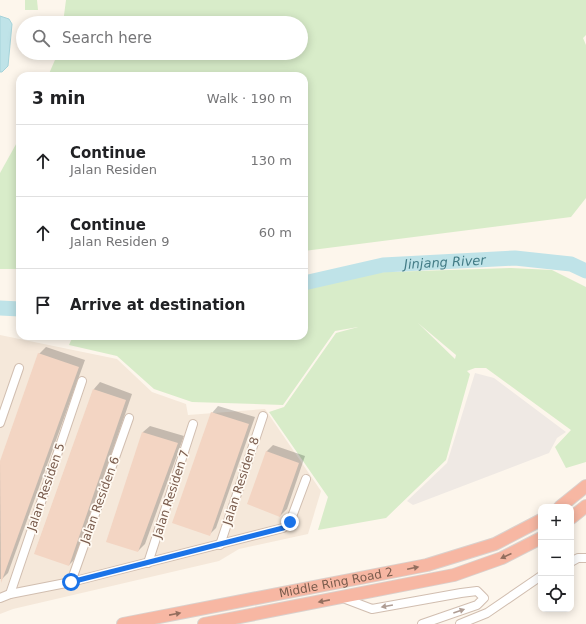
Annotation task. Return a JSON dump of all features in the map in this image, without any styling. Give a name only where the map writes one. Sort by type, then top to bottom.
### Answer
[{"type":"highway","points":[[564,504],[586,486]]},
{"type":"highway","points":[[574,516],[586,506]]},
{"type":"highway","name":"Middle Ring Road 2","points":[[123,624],[427,565],[495,544],[538,522]]},
{"type":"highway","name":"Middle Ring Road 2","points":[[204,624],[431,580],[472,569],[502,558],[538,540]]},
{"type":"street","points":[[0,423],[19,368]]},
{"type":"street","name":"Jalan Residen 5","points":[[10,594],[82,381]]},
{"type":"street","name":"Jalan Residen 8","points":[[220,545],[263,416]]},
{"type":"street","name":"Jalan Residen 6","points":[[71,582],[130,418]]},
{"type":"street","name":"Jalan Residen 7","points":[[148,563],[193,424]]},
{"type":"street","points":[[0,598],[10,594],[71,582],[148,563],[283,528],[288,525],[306,479]]},
{"type":"street","points":[[574,560],[578,558],[586,558]]},
{"type":"street","points":[[460,624],[486,613],[538,578]]},
{"type":"street","points":[[343,598],[372,609],[461,593],[477,592],[484,598],[478,605],[422,624]]},
{"type":"shaded area","points":[[0,335],[16,338],[16,340],[24,340],[117,359],[152,392],[186,404],[188,415],[265,409],[321,491],[308,534],[239,549],[219,561],[13,609],[0,614]]},
{"type":"shaded area","points":[[475,373],[494,378],[566,432],[557,438],[549,453],[413,505],[407,501],[447,463]]},
{"type":"green space","points":[[25,0],[37,0],[38,10],[25,10]]},
{"type":"green space","points":[[66,0],[586,0],[586,35],[583,38],[586,45],[586,198],[571,217],[308,250],[308,72],[50,72],[55,60],[308,60],[308,16],[64,16]]},
{"type":"green space","points":[[16,144],[16,269],[0,269],[0,173]]},
{"type":"green space","points":[[511,268],[552,270],[586,287],[586,462],[566,468],[555,447],[571,430],[486,368],[475,368],[467,371],[470,374],[446,460],[386,518],[318,530],[328,497],[269,412],[284,407],[336,333],[358,327],[335,331],[283,405],[192,402],[154,389],[117,356],[69,345],[71,340],[308,340],[308,287],[357,273]],"holes":[[[418,323],[456,355],[455,359]]]},
{"type":"water","points":[[0,16],[9,19],[12,24],[8,66],[2,72],[0,72]]},
{"type":"building","points":[[38,353],[79,367],[1,583],[0,461]]},
{"type":"building","points":[[93,389],[126,400],[69,566],[34,554]]},
{"type":"building","points":[[211,412],[249,424],[210,536],[172,523]]},
{"type":"building","points":[[142,432],[178,443],[138,552],[106,542]]},
{"type":"building","points":[[266,451],[299,463],[280,517],[247,504]]},
{"type":"waterway","name":"Jinjang River","points":[[308,282],[383,265],[515,258],[571,264],[586,271]]},
{"type":"waterway","name":"Jinjang River","points":[[0,308],[16,309]]},
{"type":"route","points":[[71,582],[283,528],[290,522]]}]
